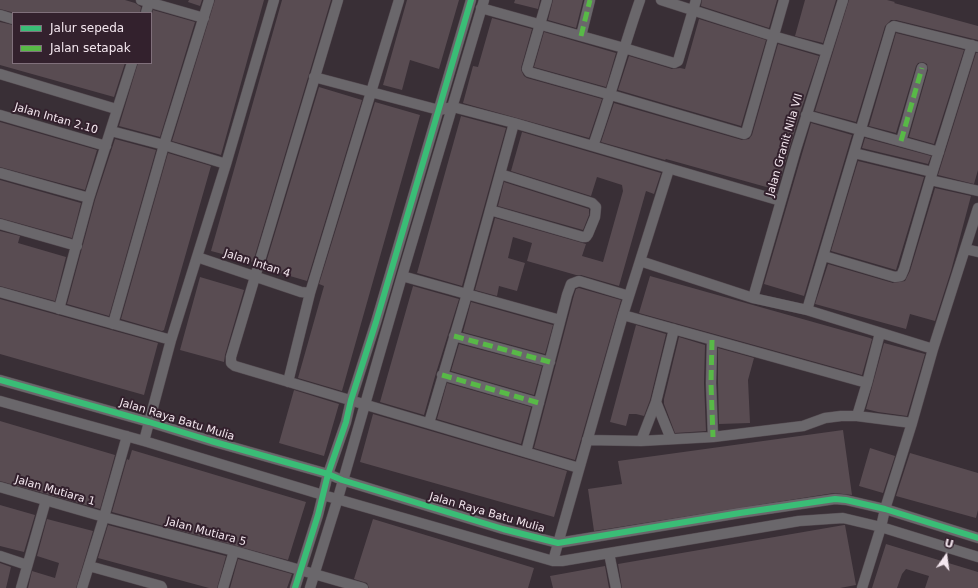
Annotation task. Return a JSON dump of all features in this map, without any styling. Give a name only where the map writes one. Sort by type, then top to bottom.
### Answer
[{"type":"street","points":[[113,324],[164,145],[209,0]]},
{"type":"street","points":[[144,441],[171,340],[226,164],[274,0]]},
{"type":"street","points":[[338,0],[231,357],[231,363],[234,366],[429,422],[579,468]]},
{"type":"street","points":[[288,382],[310,293],[399,0]]},
{"type":"street","points":[[295,588],[328,474],[346,422],[376,322],[471,0]]},
{"type":"street","points":[[547,0],[527,69],[529,72],[745,134],[784,0]]},
{"type":"street","points":[[580,36],[590,0]]},
{"type":"street","points":[[593,146],[611,95],[624,48],[640,0]]},
{"type":"street","points":[[661,0],[773,36],[826,51]]},
{"type":"street","points":[[310,588],[338,498],[342,480],[483,4],[540,24],[674,63],[677,62],[694,11],[696,0]]},
{"type":"street","name":"Jalan Granit Nila VII","points":[[753,298],[806,115],[843,0]]},
{"type":"street","points":[[146,12],[145,1],[204,18]]},
{"type":"street","points":[[0,16],[12,19]]},
{"type":"street","points":[[807,310],[892,26],[975,46],[931,176],[901,276],[895,277],[824,256]]},
{"type":"street","points":[[59,309],[89,198],[116,109],[132,64]]},
{"type":"street","points":[[901,141],[922,68]]},
{"type":"street","points":[[0,74],[116,109]]},
{"type":"street","points":[[314,76],[439,110],[453,107],[514,123],[781,201]]},
{"type":"street","name":"Jalan Intan 2.10","points":[[0,115],[106,146]]},
{"type":"street","points":[[806,115],[939,152]]},
{"type":"street","points":[[429,422],[514,123]]},
{"type":"street","points":[[110,131],[164,145],[226,164]]},
{"type":"street","points":[[854,153],[978,191]]},
{"type":"street","points":[[553,561],[623,315],[668,169]]},
{"type":"street","points":[[0,173],[89,198]]},
{"type":"street","points":[[490,210],[583,237],[588,234],[595,218],[596,207],[592,203],[500,174]]},
{"type":"street","points":[[862,588],[912,423],[932,349],[966,249],[978,208]]},
{"type":"street","points":[[0,224],[77,246]]},
{"type":"street","points":[[966,249],[978,252]]},
{"type":"street","name":"Jalan Intan 4","points":[[197,258],[256,276],[301,292],[310,293]]},
{"type":"street","points":[[640,261],[753,298],[807,310],[932,349]]},
{"type":"street","points":[[402,276],[560,320]]},
{"type":"street","points":[[526,452],[568,289],[574,282],[579,281],[629,296]]},
{"type":"street","points":[[0,292],[171,340]]},
{"type":"street","points":[[623,315],[867,383]]},
{"type":"street","points":[[641,441],[656,402],[674,329]]},
{"type":"street","points":[[857,416],[880,333]]},
{"type":"street","points":[[454,336],[550,362]]},
{"type":"street","points":[[712,340],[711,383],[713,437]]},
{"type":"street","points":[[442,375],[539,402]]},
{"type":"street","name":"Jalan Raya Batu Mulia","points":[[0,380],[328,474],[342,480],[503,529],[558,543],[732,514],[834,499],[846,500],[885,509],[978,538]]},
{"type":"street","points":[[0,401],[127,436],[323,495],[338,498],[553,561],[562,561],[799,521],[843,518],[881,527],[978,557]]},
{"type":"street","points":[[656,402],[671,439]]},
{"type":"street","points":[[587,440],[641,441],[713,437],[803,426],[825,418],[841,416],[857,416],[912,423]]},
{"type":"street","points":[[93,588],[82,586],[104,518],[127,436]]},
{"type":"street","name":"Jalan Mutiara 1","points":[[0,487],[104,518]]},
{"type":"street","points":[[21,588],[46,500]]},
{"type":"street","name":"Jalan Mutiara 5","points":[[104,518],[234,551],[363,588]]},
{"type":"street","points":[[223,588],[234,551]]},
{"type":"street","points":[[609,553],[616,588]]},
{"type":"street","points":[[0,556],[27,565]]},
{"type":"street","points":[[89,566],[161,586],[162,588]]},
{"type":"building","points":[[0,0],[125,0],[135,3],[141,7],[140,12],[12,12],[0,9]]},
{"type":"building","points":[[189,0],[202,0],[200,6],[188,2]]},
{"type":"building","points":[[215,0],[264,0],[221,155],[172,141]]},
{"type":"building","points":[[282,0],[331,0],[253,262],[211,251]]},
{"type":"building","points":[[407,0],[459,0],[439,69],[410,60],[402,90],[383,85]]},
{"type":"building","points":[[515,0],[540,0],[538,9],[514,3]]},
{"type":"building","points":[[553,0],[583,0],[576,28],[548,20]]},
{"type":"building","points":[[702,0],[777,0],[769,28],[701,6]]},
{"type":"building","points":[[805,0],[836,0],[823,43],[795,36]]},
{"type":"building","points":[[849,0],[887,0],[978,26],[978,40],[891,20],[885,26],[856,122],[815,111]]},
{"type":"building","points":[[153,10],[195,22],[160,137],[119,126],[138,64],[152,64]]},
{"type":"building","points":[[492,18],[532,29],[521,68],[524,76],[602,99],[589,138],[463,103],[473,66],[478,67]]},
{"type":"building","points":[[699,19],[766,40],[741,126],[618,90],[629,56],[672,69],[685,69]]},
{"type":"building","points":[[0,22],[12,25],[12,64],[125,64],[114,97],[0,65]]},
{"type":"building","points":[[544,32],[616,53],[606,87],[534,67]]},
{"type":"building","points":[[896,33],[964,50],[934,144],[909,137],[928,70],[927,64],[923,62],[918,63],[916,66],[896,133],[869,126]]},
{"type":"building","points":[[778,44],[819,56],[777,190],[601,142],[614,103],[742,140],[749,139],[752,135]]},
{"type":"building","points":[[976,53],[978,53],[978,170],[974,184],[938,175]]},
{"type":"building","points":[[319,87],[362,100],[307,281],[266,269],[267,267],[265,266]]},
{"type":"building","points":[[375,102],[420,115],[342,391],[298,378],[324,286],[319,284]]},
{"type":"building","points":[[461,116],[506,128],[462,286],[417,273]]},
{"type":"building","points":[[0,122],[97,150],[85,190],[0,167]]},
{"type":"building","points":[[811,123],[852,135],[804,296],[764,284]]},
{"type":"building","points":[[522,132],[661,173],[654,194],[646,191],[619,286],[527,261],[532,243],[513,237],[508,258],[525,263],[517,291],[499,286],[497,296],[475,290],[495,218],[586,244],[582,256],[603,262],[623,191],[622,185],[597,177],[591,196],[511,171]]},
{"type":"building","points":[[865,138],[931,156],[928,164],[862,148]]},
{"type":"building","points":[[115,139],[156,150],[109,316],[67,304],[95,200]]},
{"type":"building","points":[[168,153],[211,166],[164,330],[162,331],[121,319]]},
{"type":"building","points":[[858,161],[924,177],[896,270],[831,251]]},
{"type":"building","points":[[0,180],[81,203],[72,238],[0,218]]},
{"type":"building","points":[[504,182],[589,209],[589,215],[583,230],[498,206]]},
{"type":"building","points":[[935,188],[971,196],[951,271],[935,321],[910,314],[906,329],[815,304],[828,264],[893,283],[905,281],[910,271]]},
{"type":"building","points":[[0,231],[20,236],[18,243],[66,257],[55,301],[0,286]]},
{"type":"building","points":[[650,276],[870,338],[872,339],[862,375],[639,313]]},
{"type":"building","points":[[200,277],[244,290],[224,362],[180,350]]},
{"type":"building","points":[[413,286],[459,299],[424,415],[380,402]]},
{"type":"building","points":[[579,288],[621,300],[575,460],[534,448],[574,295],[576,289]]},
{"type":"building","points":[[0,299],[158,343],[144,395],[0,354]]},
{"type":"building","points":[[471,302],[553,325],[545,354],[463,332]]},
{"type":"building","points":[[636,325],[666,334],[650,400],[644,416],[629,414],[626,426],[610,422]]},
{"type":"building","points":[[679,337],[705,345],[704,383],[706,431],[675,433],[664,404]]},
{"type":"building","points":[[884,343],[925,354],[907,416],[866,409]]},
{"type":"building","points":[[459,344],[542,366],[534,395],[451,371]]},
{"type":"building","points":[[718,348],[754,358],[748,380],[750,423],[719,424]]},
{"type":"building","points":[[447,383],[531,407],[521,444],[437,419]]},
{"type":"building","points":[[294,390],[339,404],[324,456],[279,443]]},
{"type":"building","points":[[373,414],[567,471],[554,517],[360,462]]},
{"type":"building","points":[[0,421],[115,455],[100,509],[0,481]]},
{"type":"building","points":[[843,430],[852,495],[834,493],[594,531],[588,489],[622,484],[618,461]]},
{"type":"building","points":[[870,448],[895,456],[883,493],[859,486]]},
{"type":"building","points":[[132,450],[306,502],[288,560],[112,512],[127,459],[129,460]]},
{"type":"building","points":[[910,453],[978,473],[978,510],[976,518],[896,496]]},
{"type":"building","points":[[0,505],[35,515],[24,552],[0,546]]},
{"type":"building","points":[[47,519],[93,531],[76,588],[28,588],[32,571],[55,578],[59,563],[37,556]]},
{"type":"building","points":[[373,519],[534,568],[528,588],[369,588],[367,583],[354,579]]},
{"type":"building","points":[[108,525],[226,556],[217,588],[209,588],[98,558]]},
{"type":"building","points":[[845,525],[856,585],[840,588],[622,588],[618,564]]},
{"type":"building","points":[[886,544],[978,572],[978,588],[925,588],[929,576],[906,569],[902,574],[897,588],[872,588]]},
{"type":"building","points":[[238,559],[292,574],[287,588],[230,588]]},
{"type":"building","points":[[0,563],[11,567],[6,588],[0,588]]},
{"type":"building","points":[[605,566],[609,588],[553,588],[550,576]]},
{"type":"marked path","points":[[581,36],[590,0]]},
{"type":"marked path","points":[[901,141],[922,68]]},
{"type":"marked path","points":[[454,336],[550,362]]},
{"type":"marked path","points":[[712,340],[711,383],[713,437]]},
{"type":"marked path","points":[[442,375],[539,403]]},
{"type":"cycle path","points":[[295,588],[318,515],[328,474],[346,422],[351,400],[376,322],[471,0]]},
{"type":"cycle path","points":[[0,380],[328,474],[342,480],[503,529],[558,543],[835,499],[885,509],[978,538]]}]
